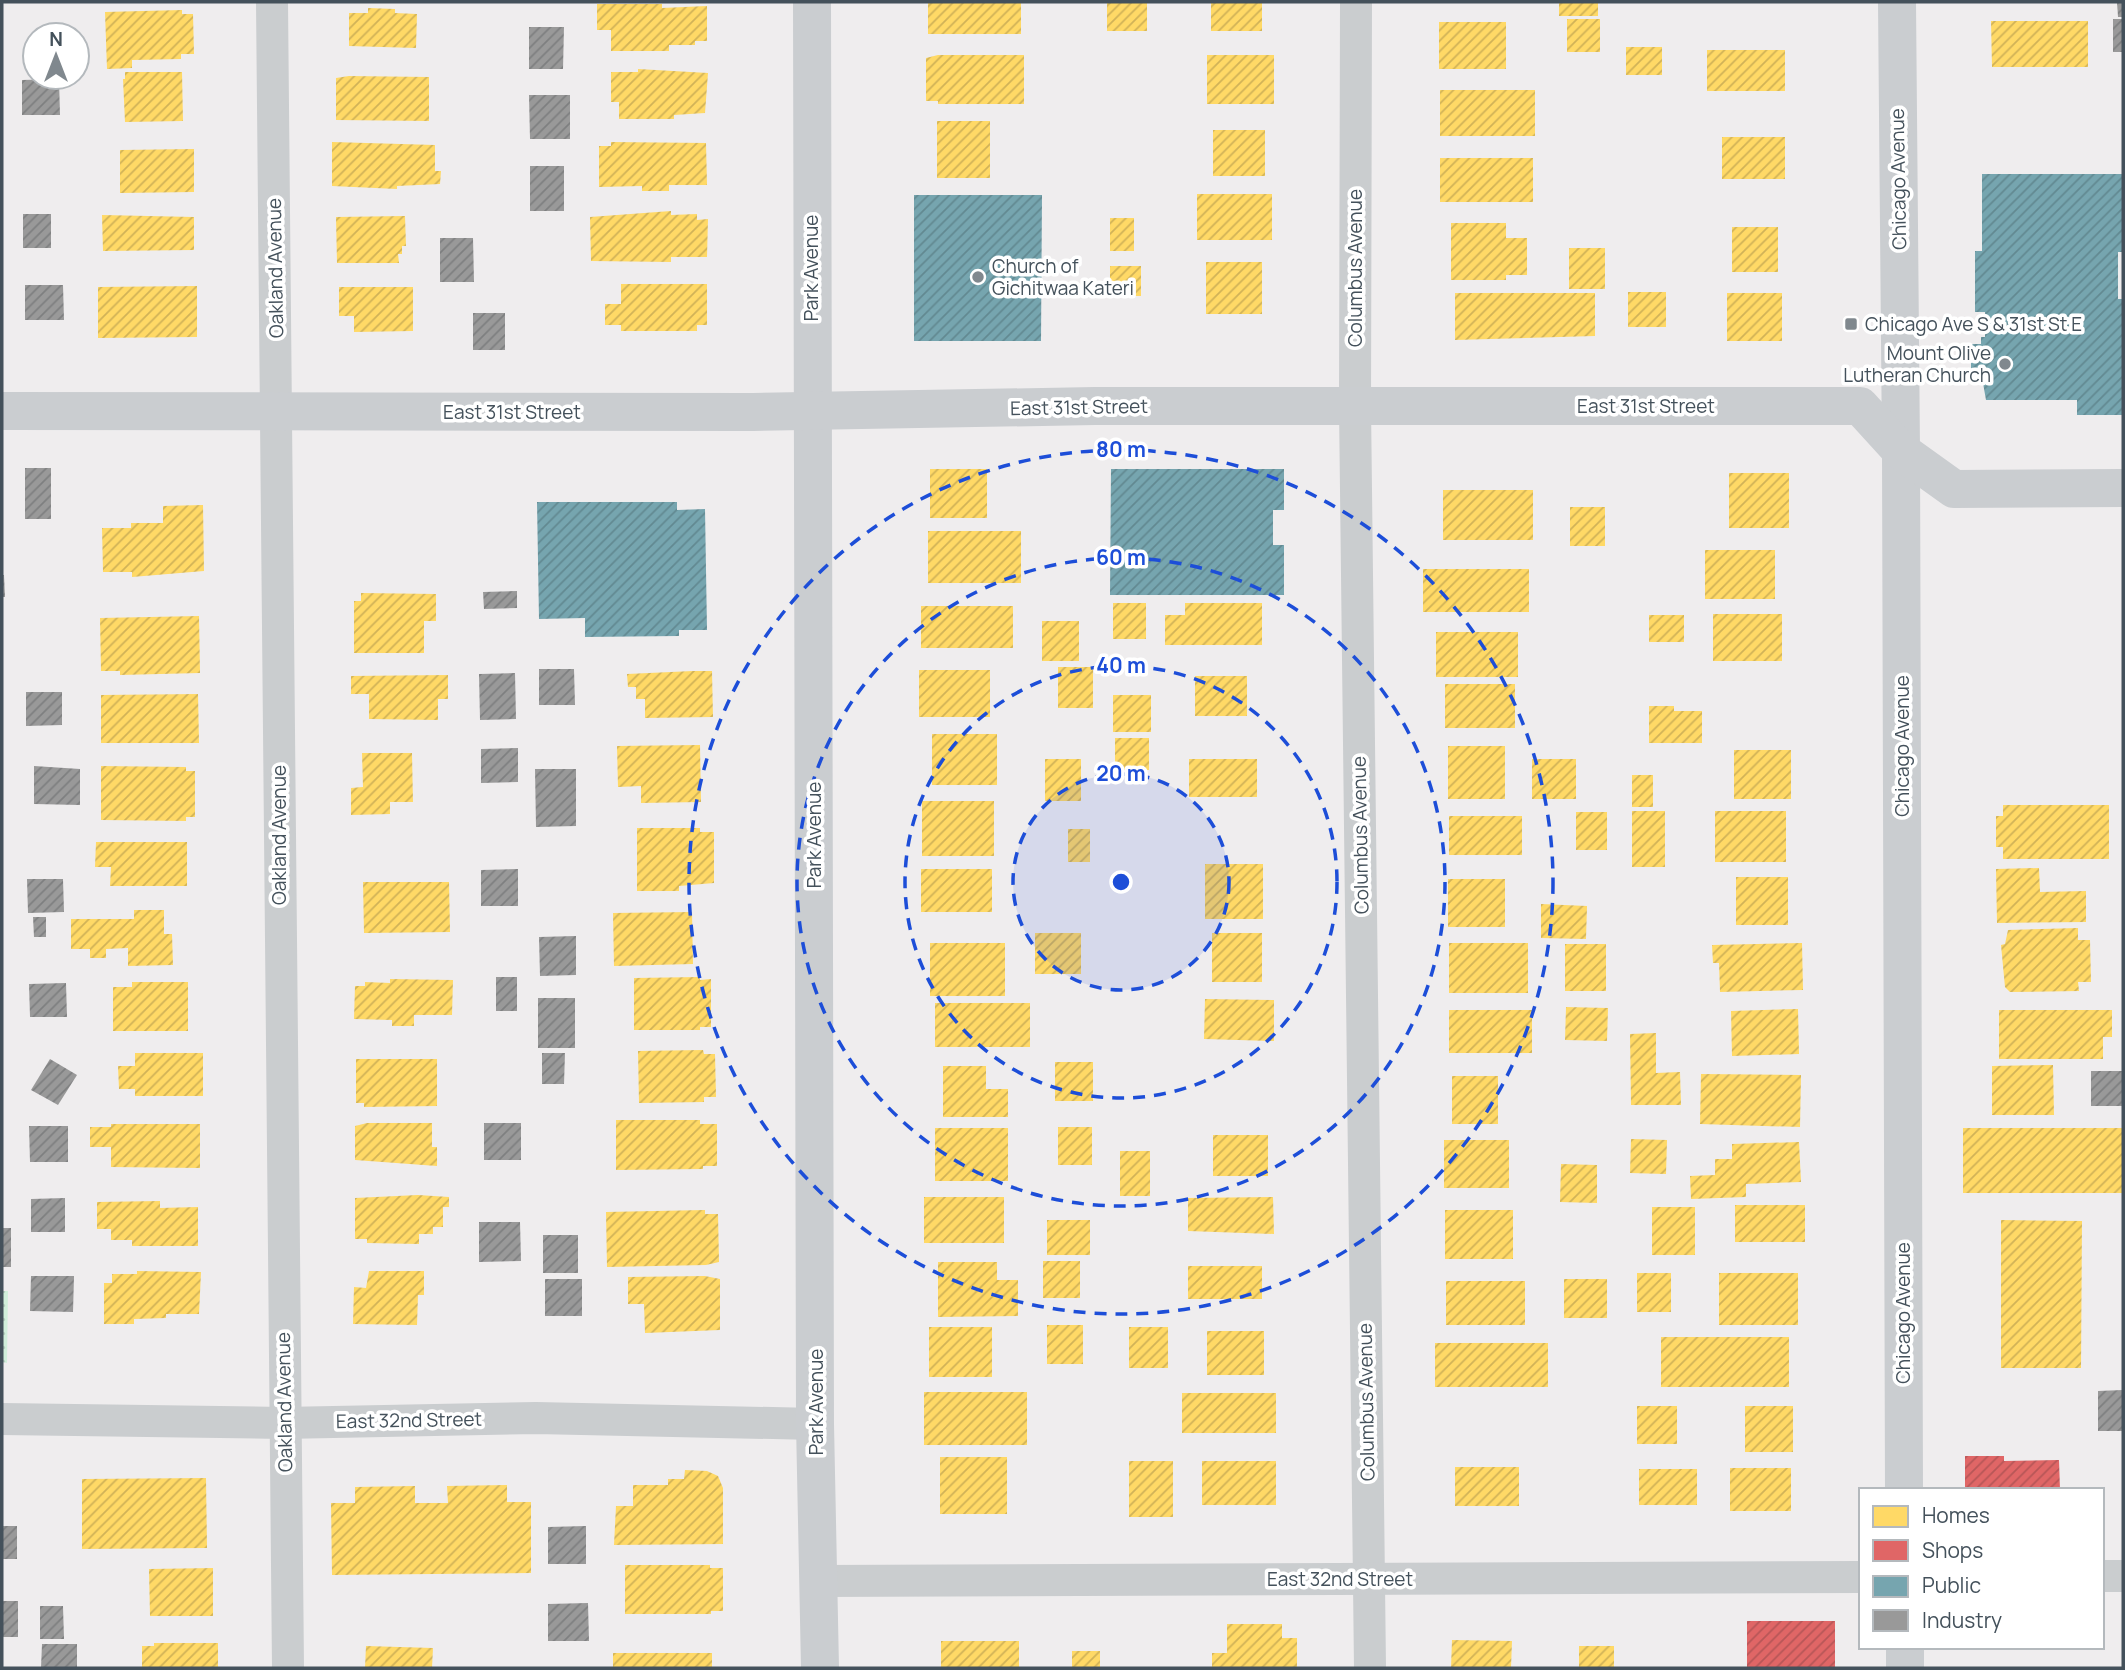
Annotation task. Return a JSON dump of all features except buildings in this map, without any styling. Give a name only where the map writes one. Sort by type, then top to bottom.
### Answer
[{"type":"street","name":"Oakland Avenue","points":[[272,2],[288,1668]]},
{"type":"street","name":"Park Avenue","points":[[812,2],[815,1424],[820,1668]]},
{"type":"street","name":"Columbus Avenue","points":[[1356,2],[1355,405],[1370,1668]]},
{"type":"street","name":"Chicago Avenue","points":[[1897,2],[1904,1488]]},
{"type":"street","name":"East 31st Street","points":[[2,411],[1860,405],[1901,451],[1954,489],[2123,488]]},
{"type":"street","name":"East 32nd Street","points":[[2,1419],[284,1423],[536,1418],[815,1424]]},
{"type":"street","points":[[2104,1576],[2123,1576]]},
{"type":"street","name":"East 32nd Street","points":[[819,1581],[1859,1577]]},
{"type":"street","points":[[1905,1649],[1905,1668]]},
{"type":"green space","points":[[2,1291],[8,1291],[7,1363],[2,1362]]},
{"type":"place","name":"Church of Gichitwaa Kateri","points":[[978,277]]},
{"type":"place","name":"Chicago Ave S & 31st St E","points":[[1851,324]]},
{"type":"place","name":"Mount Olive Lutheran Church","points":[[2005,364]]}]
